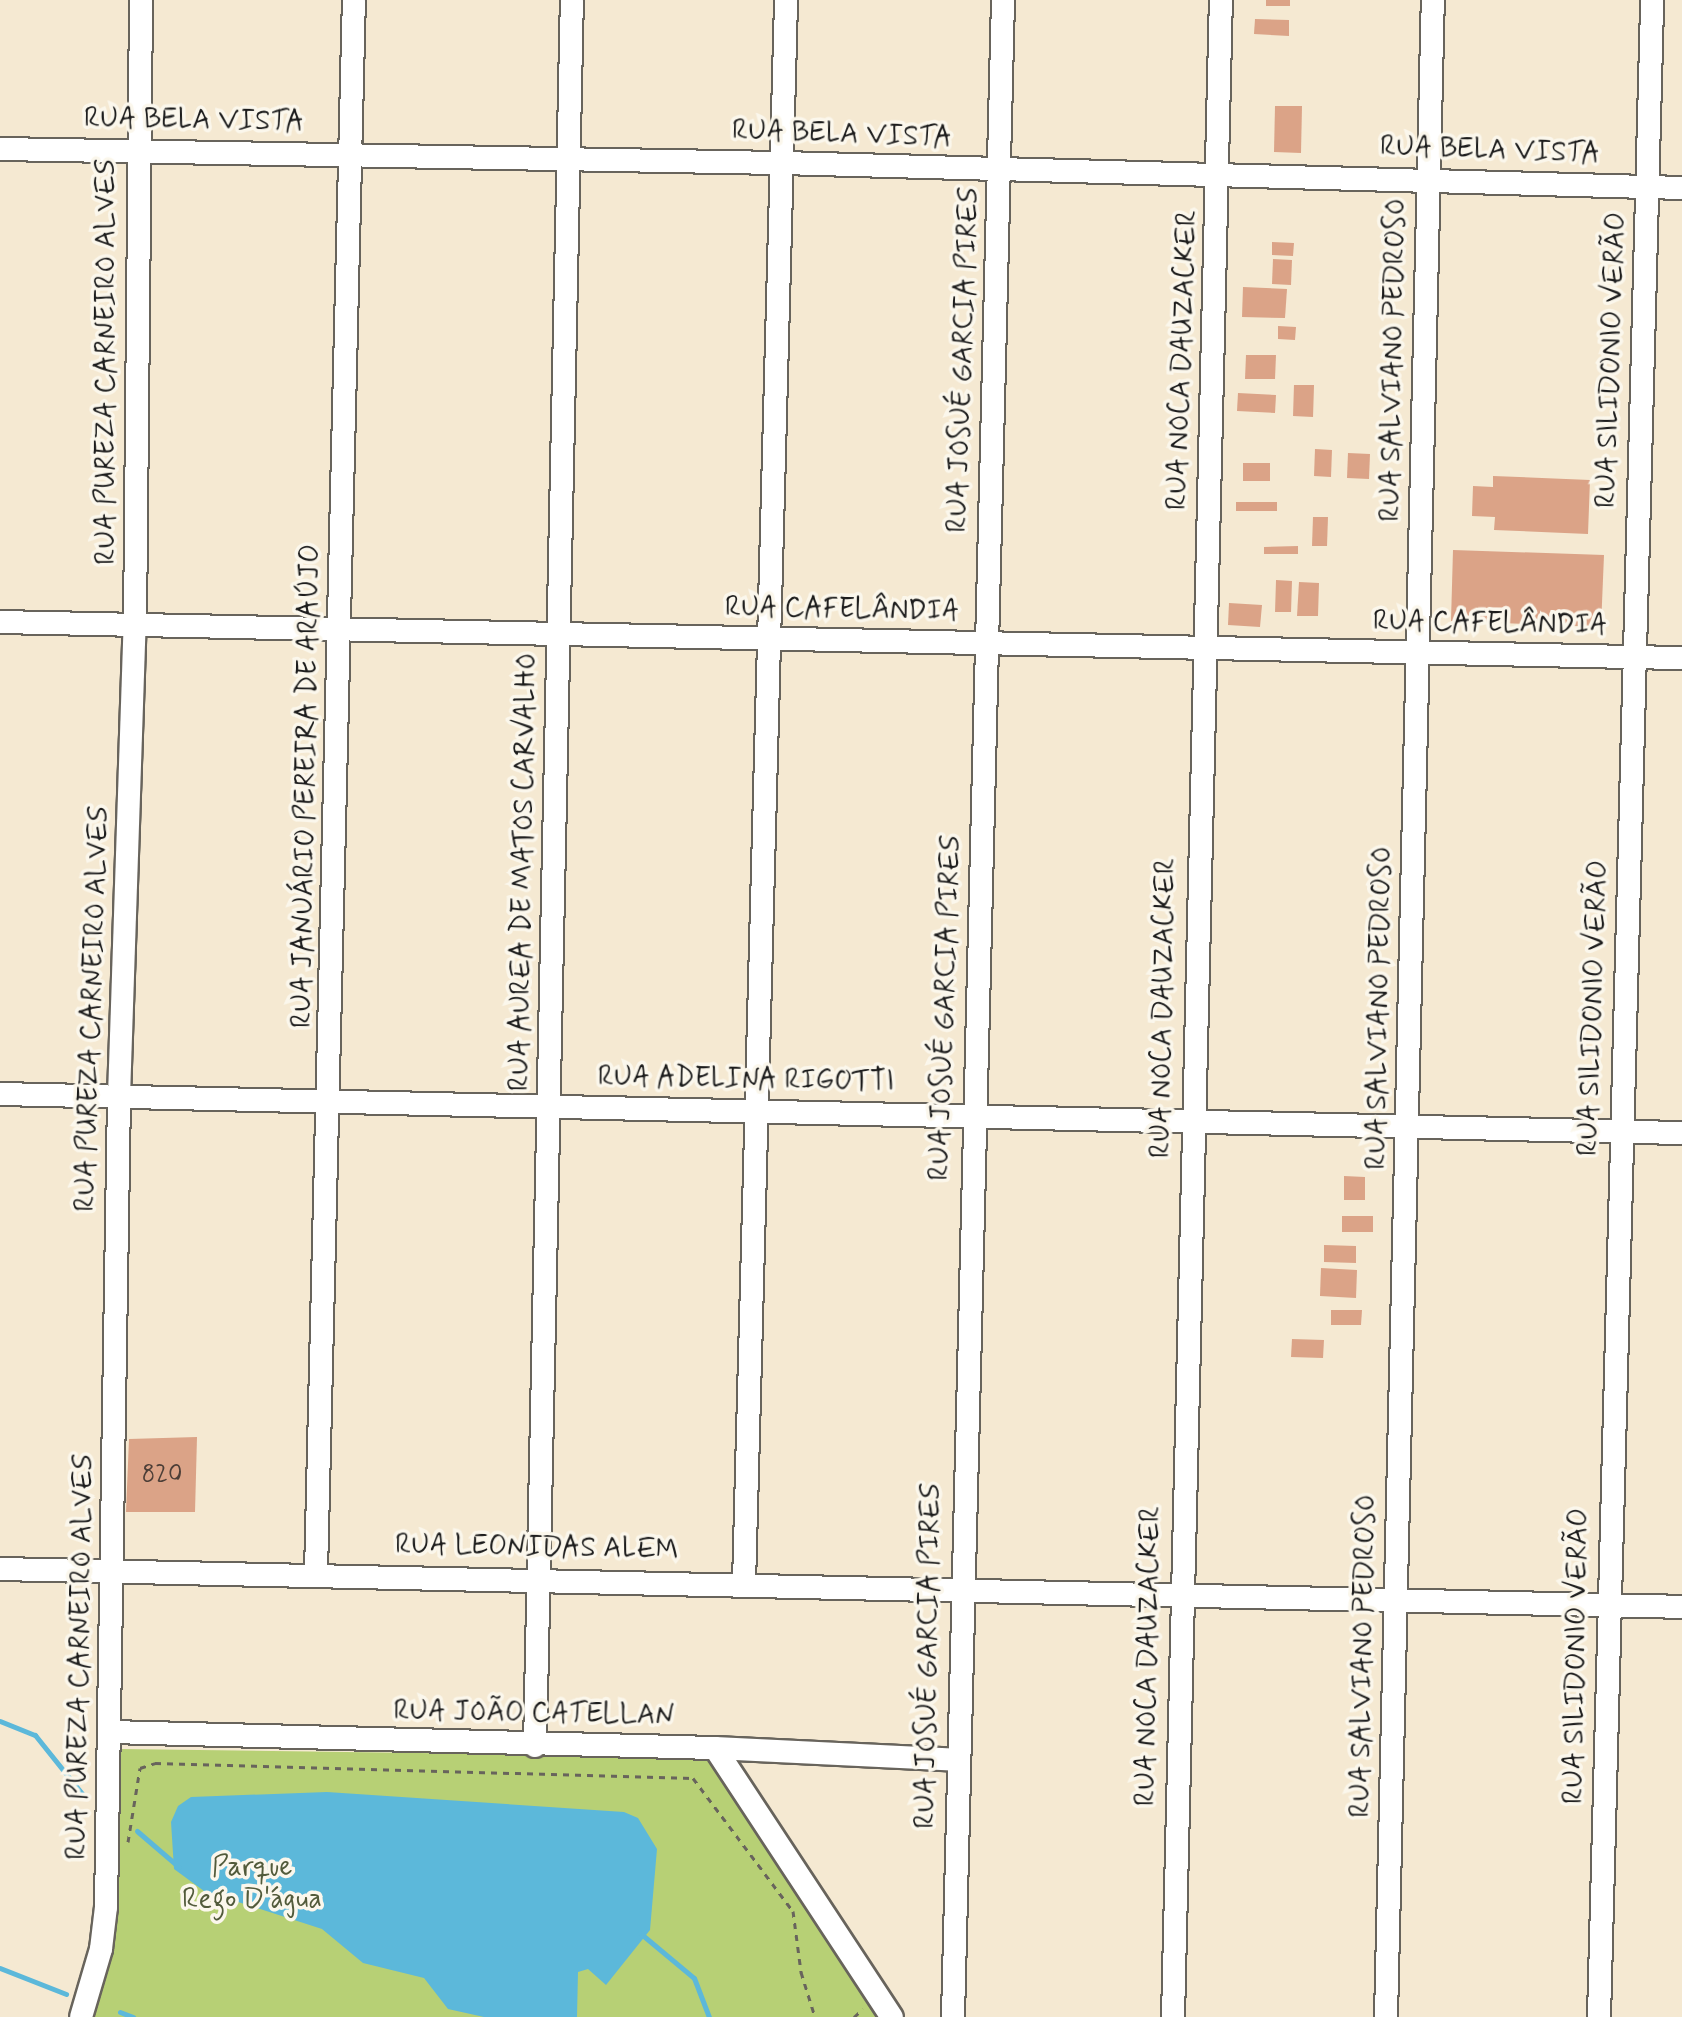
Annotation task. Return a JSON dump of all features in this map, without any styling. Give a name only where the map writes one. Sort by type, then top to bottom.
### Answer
[{"type":"street","name":"RUA PUREZA CARNEIRO ALVES","points":[[81,2017],[101,1949],[106,1907],[119,1096],[135,625],[141,0]]},
{"type":"street","name":"RUA JANUÁRIO PEREIRA DE ARAÚJO","points":[[316,1573],[331,1100],[354,0]]},
{"type":"street","name":"RUA AUREA DE MATOS CARVALHO","points":[[535,1746],[572,0]]},
{"type":"street","points":[[744,1584],[786,0]]},
{"type":"street","name":"RUA JOSUÉ GARCIA PIRES","points":[[953,2017],[960,1589],[1003,0]]},
{"type":"street","name":"RUA NOCA DAUZACKER","points":[[1173,2017],[1191,1121],[1219,174],[1221,0]]},
{"type":"street","name":"RUA SALVIANO PEDROSO","points":[[1386,2017],[1433,0]]},
{"type":"street","name":"RUA SILIDONIO VERÃO","points":[[1599,2017],[1652,0]]},
{"type":"street","name":"RUA BELA VISTA","points":[[0,149],[1429,178],[1682,188]]},
{"type":"street","name":"RUA CAFELÂNDIA","points":[[0,622],[1682,658]]},
{"type":"street","name":"RUA ADELINA RIGOTTI","points":[[0,1094],[1682,1133]]},
{"type":"street","name":"RUA LEONIDAS ALEM","points":[[0,1569],[539,1578],[1682,1607]]},
{"type":"street","name":"RUA JOÃO CATELLAN","points":[[111,1732],[535,1746],[715,1748],[957,1760]]},
{"type":"street","points":[[715,1748],[892,2017]]},
{"type":"path","points":[[128,1846],[140,1768],[155,1763],[693,1778],[793,1911],[801,1972],[815,2017]]},
{"type":"green space","name":"Parque Rego D'água","points":[[121,1749],[708,1757],[889,2017],[85,2017],[117,1916]]},
{"type":"water","points":[[327,1792],[624,1812],[638,1818],[657,1849],[650,1930],[606,1985],[588,1969],[578,1972],[577,2017],[484,2017],[448,2009],[424,1978],[363,1963],[322,1929],[204,1891],[174,1869],[171,1822],[178,1806],[191,1797]]},
{"type":"building","points":[[1266,0],[1290,0],[1290,6],[1266,6]]},
{"type":"building","points":[[1255,19],[1289,20],[1289,36],[1254,34]]},
{"type":"building","points":[[1275,106],[1302,106],[1301,153],[1274,152]]},
{"type":"building","points":[[1272,242],[1294,243],[1293,256],[1272,255]]},
{"type":"building","points":[[1273,259],[1292,260],[1291,285],[1272,284]]},
{"type":"building","points":[[1243,287],[1287,289],[1285,318],[1242,317]]},
{"type":"building","points":[[1278,326],[1296,327],[1295,340],[1278,339]]},
{"type":"building","points":[[1246,355],[1276,355],[1275,379],[1245,379]]},
{"type":"building","points":[[1294,385],[1314,385],[1313,417],[1293,416]]},
{"type":"building","points":[[1238,393],[1276,395],[1275,413],[1237,411]]},
{"type":"building","points":[[1315,449],[1332,450],[1331,477],[1314,476]]},
{"type":"building","points":[[1348,453],[1370,454],[1369,479],[1347,478]]},
{"type":"building","points":[[1243,463],[1270,463],[1270,481],[1243,481]]},
{"type":"building","points":[[1493,476],[1590,480],[1588,534],[1494,530],[1495,517],[1472,516],[1473,486],[1493,487]]},
{"type":"building","points":[[1236,502],[1277,502],[1277,511],[1236,511]]},
{"type":"building","points":[[1313,517],[1328,517],[1327,546],[1312,546]]},
{"type":"building","points":[[1298,546],[1298,554],[1264,554],[1264,547]]},
{"type":"building","points":[[1453,550],[1604,555],[1601,627],[1451,621]]},
{"type":"building","points":[[1276,580],[1292,581],[1291,612],[1275,612]]},
{"type":"building","points":[[1299,582],[1319,583],[1318,616],[1297,616]]},
{"type":"building","points":[[1229,603],[1262,605],[1260,627],[1228,625]]},
{"type":"building","points":[[1344,1176],[1365,1177],[1365,1200],[1344,1200]]},
{"type":"building","points":[[1342,1216],[1373,1216],[1373,1232],[1342,1232]]},
{"type":"building","points":[[1324,1245],[1356,1246],[1356,1263],[1324,1262]]},
{"type":"building","points":[[1321,1268],[1357,1270],[1356,1298],[1320,1296]]},
{"type":"building","points":[[1331,1310],[1362,1310],[1361,1325],[1331,1325]]},
{"type":"building","points":[[1292,1339],[1324,1340],[1323,1358],[1291,1357]]},
{"type":"building","points":[[197,1437],[195,1512],[126,1512],[129,1439]]},
{"type":"waterway","points":[[0,1721],[35,1735],[83,1795]]},
{"type":"waterway","points":[[137,1831],[179,1867]]},
{"type":"waterway","points":[[640,1933],[694,1978],[709,2017]]},
{"type":"waterway","points":[[0,1968],[66,1994]]},
{"type":"waterway","points":[[120,2012],[133,2017]]}]
